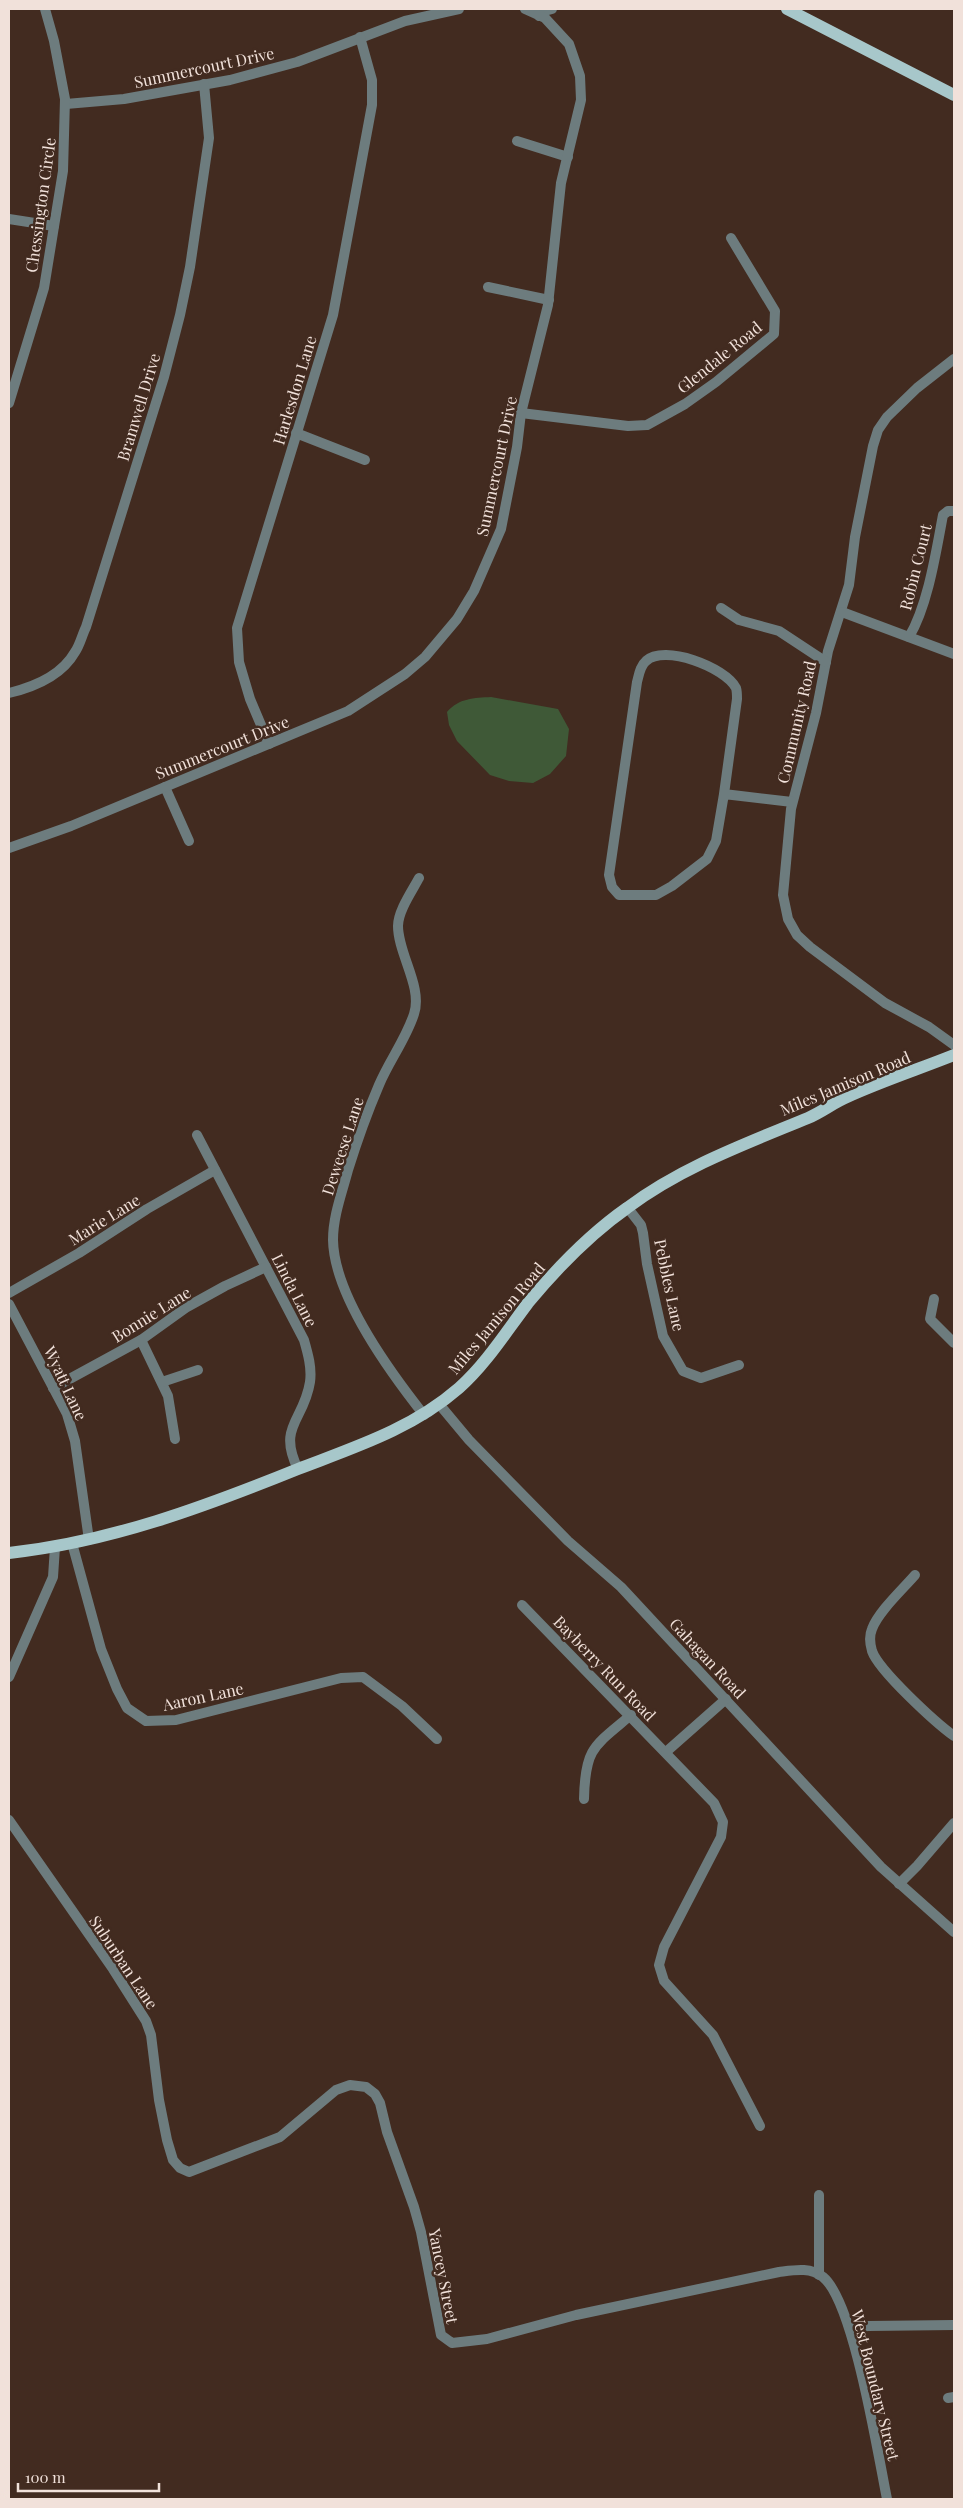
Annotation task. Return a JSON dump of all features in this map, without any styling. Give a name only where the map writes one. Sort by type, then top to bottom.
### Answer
[{"type":"main road","points":[[787,9],[954,95]]},
{"type":"main road","name":"Miles Jamison Road","points":[[9,1553],[89,1540],[162,1520],[400,1428],[424,1415],[459,1388],[481,1364],[529,1302],[563,1264],[603,1226],[627,1207],[697,1165],[748,1141],[824,1111],[844,1098],[954,1055]]},
{"type":"street","name":"Chessington Circle","points":[[9,403],[44,288],[63,171],[66,104],[62,77],[45,9]]},
{"type":"street","name":"Summercourt Drive","points":[[66,104],[124,99],[230,80],[297,62],[406,21],[459,9]]},
{"type":"street","name":"Summercourt Drive","points":[[9,848],[70,826],[348,711],[405,674],[425,657],[457,618],[474,591],[501,529],[517,447],[521,413],[549,300],[558,208],[581,100],[580,76],[569,44],[540,12],[525,9]]},
{"type":"street","points":[[540,12],[552,9]]},
{"type":"street","name":"Harlesdon Lane","points":[[269,744],[250,700],[239,662],[237,628],[333,315],[372,105],[372,80],[360,37]]},
{"type":"street","name":"Bramwell Drive","points":[[9,693],[38,684],[69,662],[78,648],[86,626],[164,377],[182,306],[190,267],[209,138],[204,84]]},
{"type":"street","points":[[517,141],[568,157]]},
{"type":"street","points":[[9,219],[54,226]]},
{"type":"street","name":"Glendale Road","points":[[521,413],[628,426],[648,425],[685,404],[716,382],[755,350],[774,334],[775,311],[731,238]]},
{"type":"street","points":[[488,287],[549,300]]},
{"type":"street","name":"Community Road","points":[[954,359],[904,400],[887,417],[878,430],[873,446],[842,612],[831,641],[813,727],[792,802],[783,895],[784,911],[797,935],[867,991],[891,1007],[929,1027],[954,1046]]},
{"type":"street","points":[[296,433],[365,460]]},
{"type":"street","name":"Robin Court","points":[[909,637],[916,625],[924,600],[943,515],[948,511],[954,511]]},
{"type":"street","points":[[721,608],[738,620],[779,631],[826,662]]},
{"type":"street","points":[[842,612],[954,654]]},
{"type":"street","points":[[657,654],[687,658],[723,675],[736,688],[737,699],[724,794],[716,841],[707,859],[672,886],[656,895],[619,894],[612,886],[609,875],[637,682],[641,666],[646,660],[657,654]]},
{"type":"street","points":[[165,787],[189,841]]},
{"type":"street","points":[[724,794],[792,802]]},
{"type":"street","name":"Deweese Lane","points":[[419,878],[398,925],[405,963],[415,994],[415,1013],[384,1074],[361,1129],[336,1212],[333,1240],[337,1269],[356,1313],[400,1384],[424,1415]]},
{"type":"street","name":"Linda Lane","points":[[197,1135],[298,1326],[310,1362],[308,1392],[289,1438],[291,1454],[298,1469]]},
{"type":"street","name":"Marie Lane","points":[[9,1293],[79,1254],[147,1209],[215,1170]]},
{"type":"street","name":"Pebbles Lane","points":[[627,1207],[641,1225],[663,1336],[678,1365],[683,1371],[701,1378],[738,1365]]},
{"type":"street","name":"Bonnie Lane","points":[[53,1388],[141,1340],[187,1307],[232,1282],[266,1267]]},
{"type":"street","points":[[934,1299],[930,1319],[954,1343]]},
{"type":"street","name":"Wyatt Lane","points":[[9,1304],[67,1414],[75,1441],[89,1540]]},
{"type":"street","points":[[141,1340],[162,1382],[169,1401],[175,1439]]},
{"type":"street","points":[[162,1382],[198,1370]]},
{"type":"street","name":"Gahagan Road","points":[[439,1404],[469,1440],[568,1540],[621,1587],[899,1884],[954,1932]]},
{"type":"street","name":"Aaron Lane","points":[[72,1543],[101,1649],[117,1689],[127,1708],[146,1721],[176,1720],[341,1678],[363,1677],[402,1706],[437,1739]]},
{"type":"street","points":[[9,1677],[53,1578],[54,1547]]},
{"type":"street","points":[[915,1575],[875,1622],[870,1636],[872,1652],[882,1666],[928,1716],[954,1736]]},
{"type":"street","name":"Bayberry Run Road","points":[[522,1605],[666,1752],[719,1810],[723,1822],[723,1830],[718,1844],[664,1947],[659,1965],[669,1987],[713,2034],[760,2126]]},
{"type":"street","points":[[666,1752],[726,1699]]},
{"type":"street","points":[[584,1799],[588,1760],[592,1751],[630,1715]]},
{"type":"street","name":"Suburban Lane","points":[[9,1820],[113,1969],[146,2021],[151,2035],[158,2100],[167,2140]]},
{"type":"street","points":[[899,1884],[954,1823]]},
{"type":"street","name":"Yancey Street","points":[[167,2140],[173,2160],[180,2168],[189,2172],[280,2137],[336,2090],[350,2086],[366,2087],[375,2094],[380,2103],[387,2132],[421,2232],[441,2335],[452,2343],[487,2340],[576,2315],[779,2272],[798,2270],[819,2275]]},
{"type":"street","points":[[819,2195],[819,2275]]},
{"type":"street","name":"West Boundary Street","points":[[819,2275],[835,2292],[850,2328],[887,2499]]},
{"type":"street","points":[[850,2328],[868,2326],[954,2326]]},
{"type":"green space","points":[[491,697],[558,709],[569,729],[566,756],[550,774],[533,783],[509,781],[490,775],[457,741],[449,725],[447,712],[462,701]]}]
